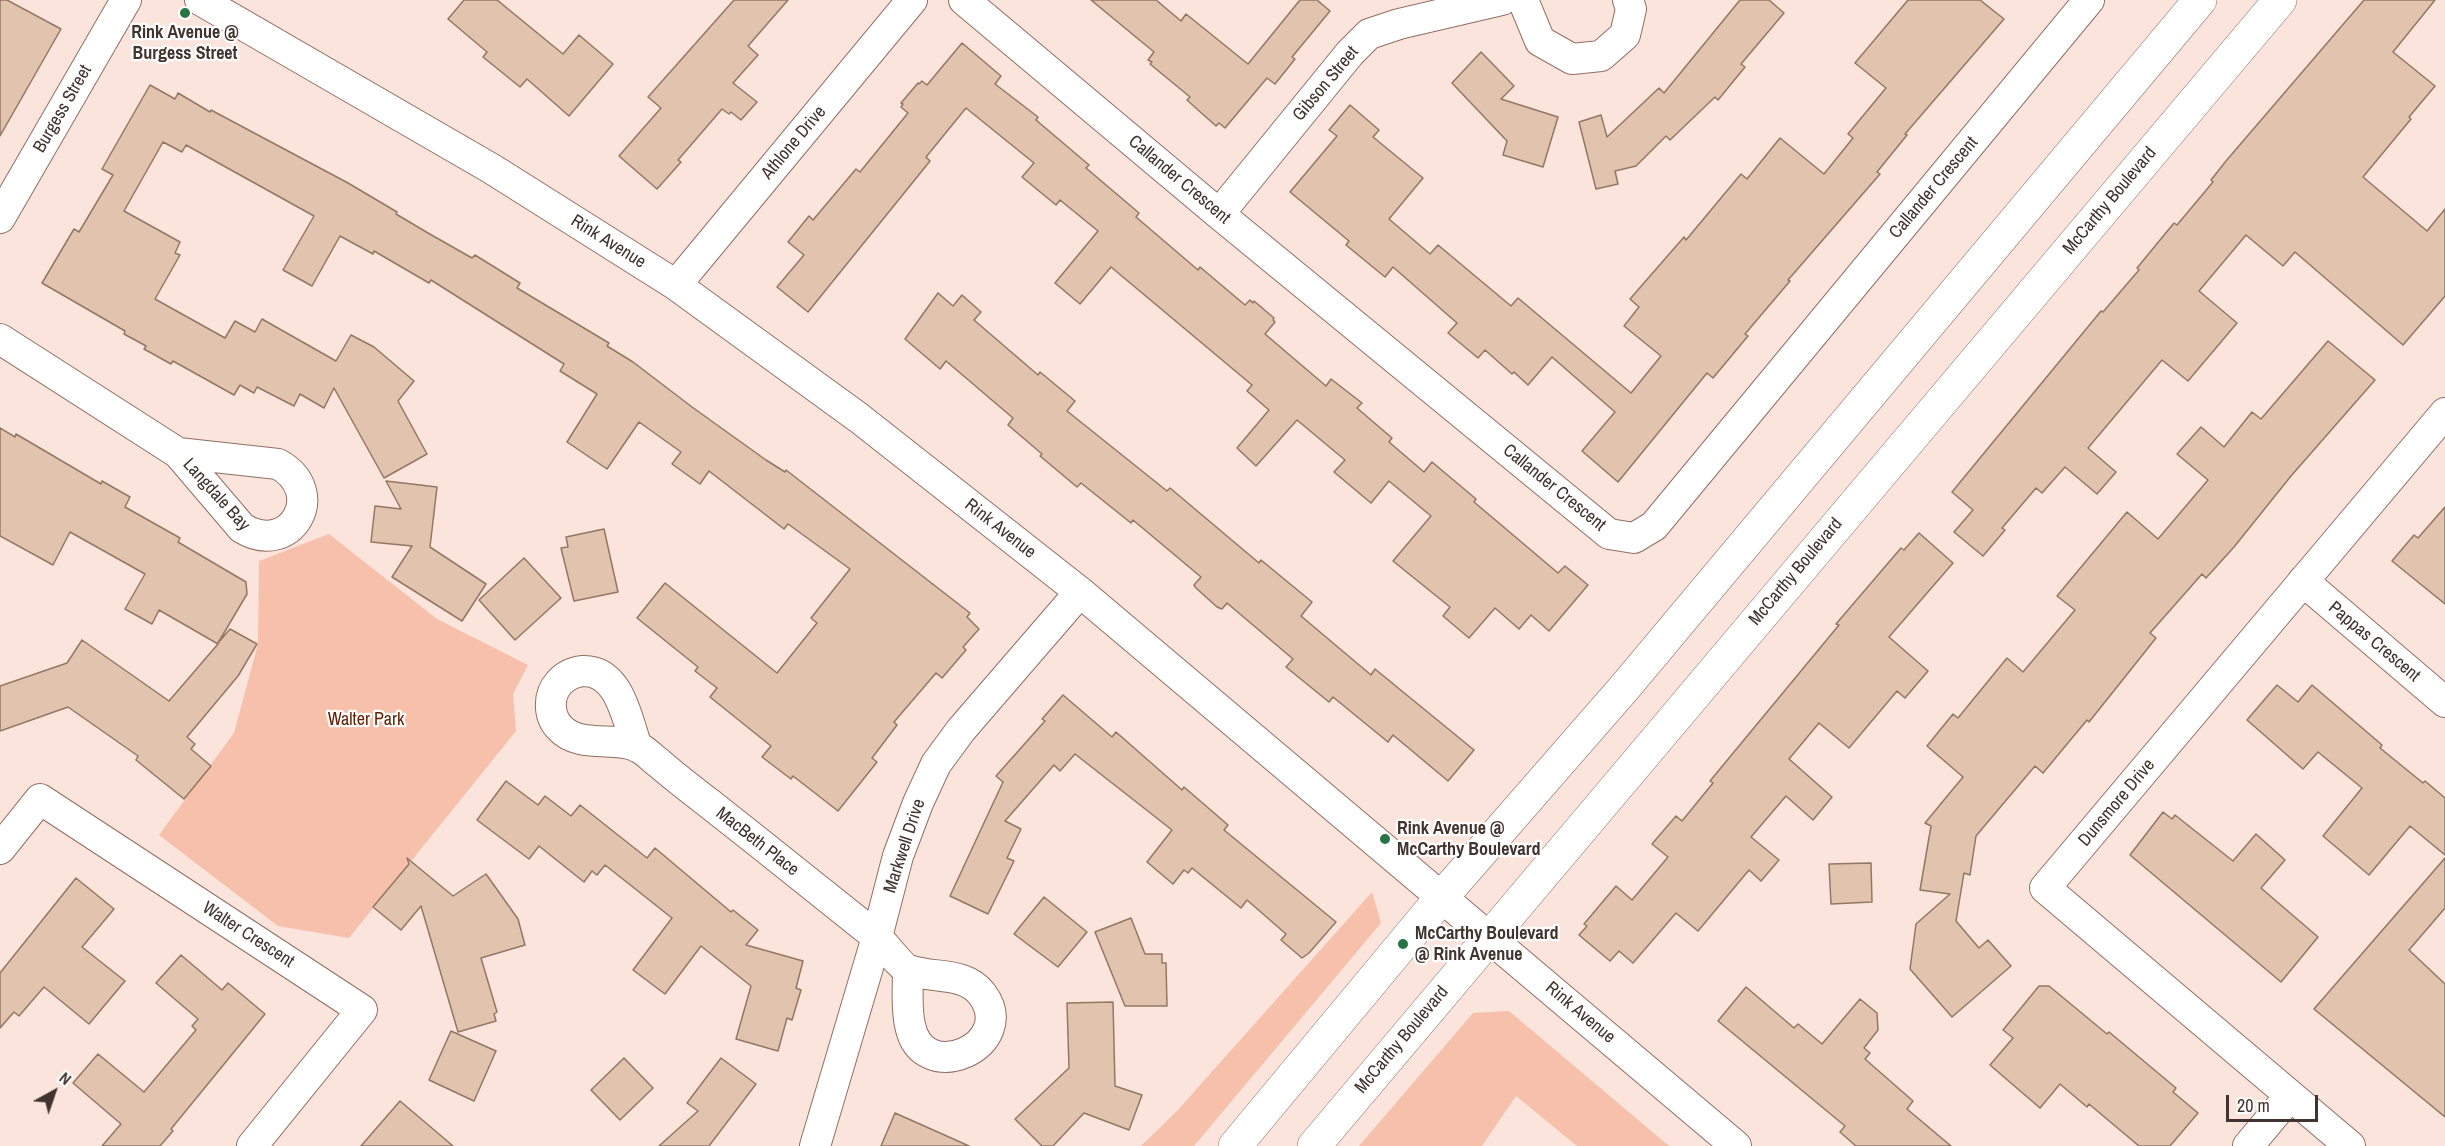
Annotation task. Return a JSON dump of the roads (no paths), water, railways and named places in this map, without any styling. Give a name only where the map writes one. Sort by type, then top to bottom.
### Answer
[{"type":"main road","points":[[1235,1146],[1442,898],[1625,687],[2200,0]]},
{"type":"main road","name":"McCarthy Boulevard","points":[[1314,1146],[2280,0]]},
{"type":"street","name":"Burgess Street","points":[[0,218],[126,0]]},
{"type":"street","name":"Rink Avenue","points":[[200,0],[492,169],[676,285],[859,418],[1080,592],[1736,1146]]},
{"type":"street","name":"Athlone Drive","points":[[676,285],[912,0]]},
{"type":"street","name":"Callander Crescent","points":[[964,0],[1219,214],[1609,534],[1634,538],[1654,526],[2089,0]]},
{"type":"street","name":"Gibson Street","points":[[1219,214],[1350,53],[1369,34],[1399,24],[1502,0]]},
{"type":"street","points":[[1523,0],[1540,42],[1572,59],[1601,56],[1625,35],[1631,9],[1628,0]]},
{"type":"street","name":"Langdale Bay","points":[[0,339],[178,453]]},
{"type":"street","name":"Dunsmore Drive","points":[[2350,1146],[2045,888],[2445,413]]},
{"type":"street","name":"Pappas Crescent","points":[[2303,581],[2445,702]]},
{"type":"street","name":"Markwell Drive","points":[[814,1146],[878,937],[898,856],[936,764],[961,730],[1080,592]]},
{"type":"street","name":"MacBeth Place","points":[[637,747],[878,937],[908,970]]},
{"type":"street","name":"Walter Crescent","points":[[0,849],[40,799],[362,1010],[252,1146]]},
{"type":"street","points":[[2248,1146],[2290,1096]]},
{"type":"place","name":"Rink Avenue @ Burgess Street","points":[[185,13]]},
{"type":"place","name":"Rink Avenue @ McCarthy Boulevard","points":[[1385,839]]},
{"type":"place","name":"McCarthy Boulevard @ Rink Avenue","points":[[1403,944]]},
{"type":"park label","name":"Walter Park","points":[[366,720]]}]
